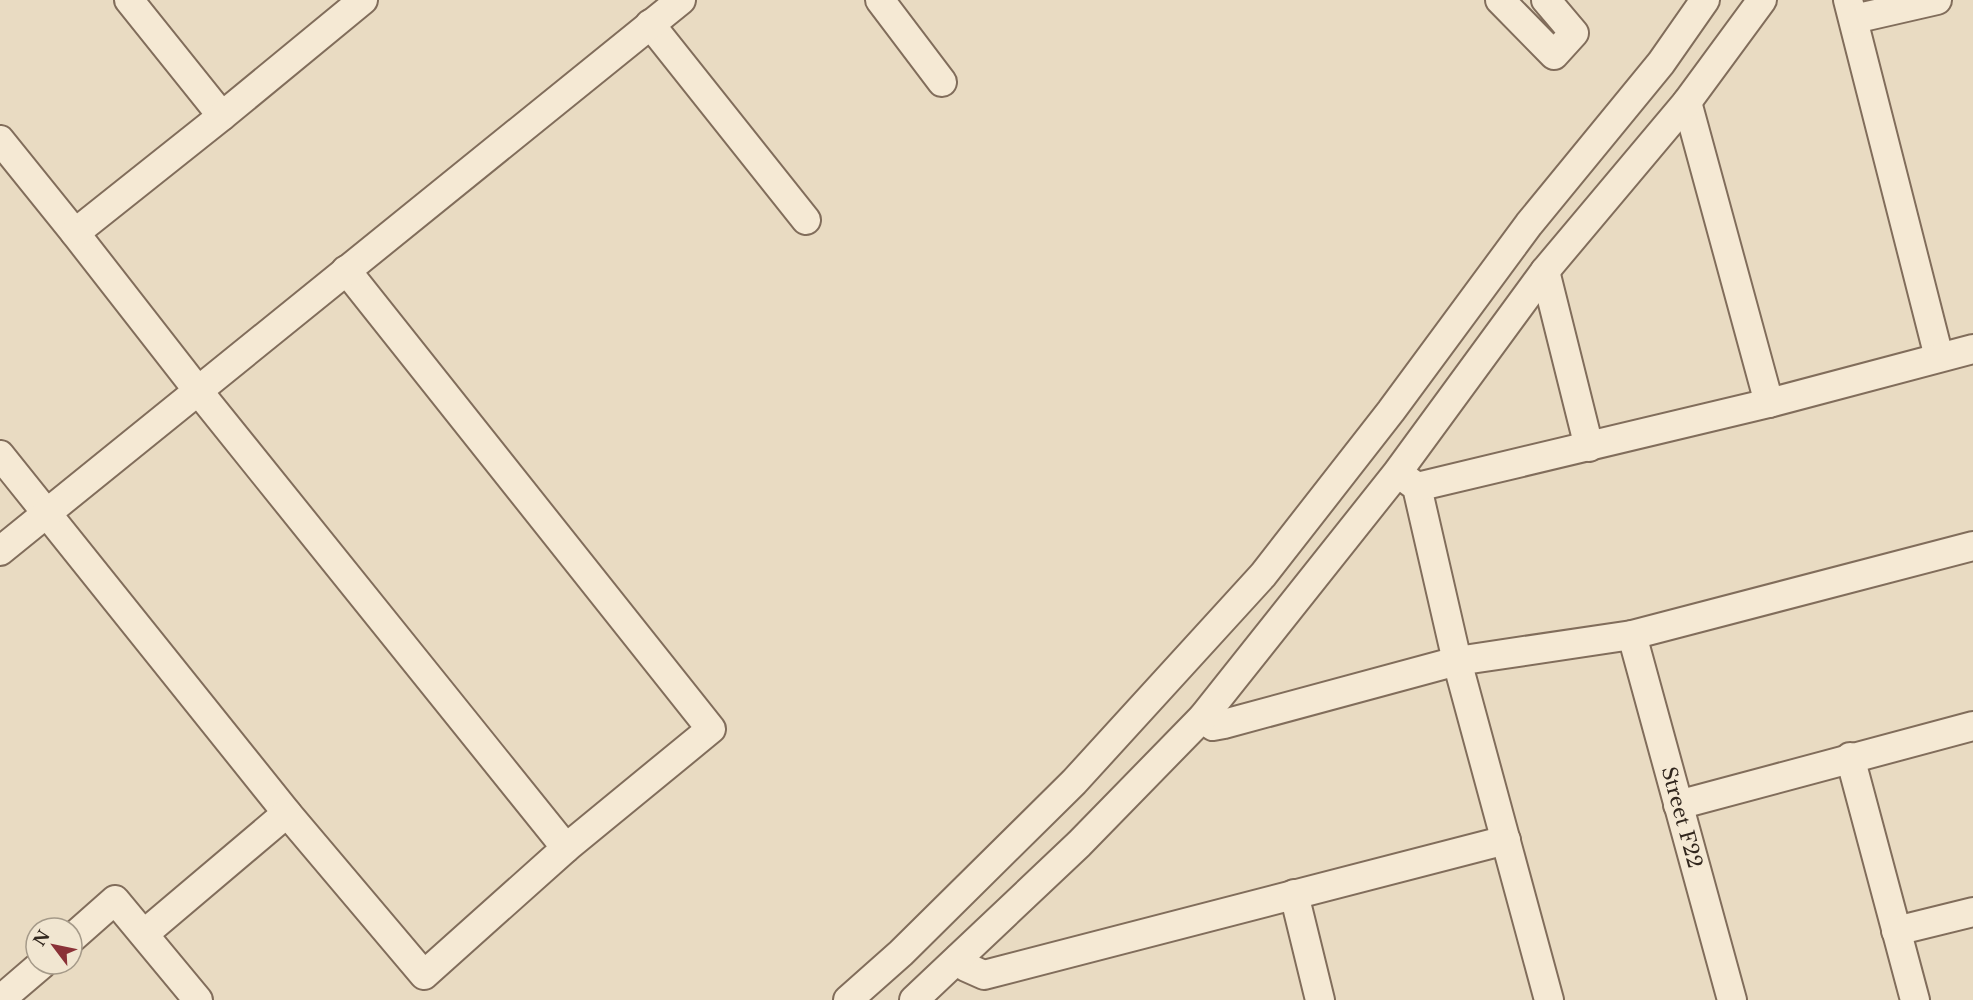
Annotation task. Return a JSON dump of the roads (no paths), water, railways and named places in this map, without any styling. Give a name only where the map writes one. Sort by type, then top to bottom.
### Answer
[{"type":"street","points":[[129,0],[222,116]]},
{"type":"street","points":[[75,233],[363,0]]},
{"type":"street","points":[[0,551],[681,0]]},
{"type":"street","points":[[880,0],[942,82]]},
{"type":"street","points":[[1500,0],[1554,55],[1574,33],[1546,0]]},
{"type":"street","points":[[848,1000],[901,953],[1074,782],[1263,575],[1391,411],[1529,224],[1661,63],[1705,0]]},
{"type":"street","points":[[914,1000],[1079,844],[1203,717],[1344,543],[1407,480],[1545,271],[1686,102],[1762,0]]},
{"type":"street","points":[[1937,0],[1851,10],[1939,357]]},
{"type":"street","points":[[650,24],[806,220]]},
{"type":"street","points":[[1686,102],[1769,403]]},
{"type":"street","points":[[0,140],[199,392],[566,848]]},
{"type":"street","points":[[0,455],[287,813],[424,975],[566,848],[711,729],[346,270]]},
{"type":"street","points":[[1545,271],[1589,447]]},
{"type":"street","points":[[1407,480],[1589,447],[1769,403],[1973,349]]},
{"type":"street","points":[[1407,480],[1549,1000]]},
{"type":"street","points":[[1203,717],[1213,726],[1224,724],[1457,661],[1632,635],[1973,546]]},
{"type":"street","name":"Street F22","points":[[1632,635],[1732,1000]]},
{"type":"street","points":[[1678,805],[1850,757],[1973,726]]},
{"type":"street","points":[[1850,757],[1915,1000]]},
{"type":"street","points":[[144,934],[287,813]]},
{"type":"street","points":[[959,958],[966,967],[984,975],[1506,840]]},
{"type":"street","points":[[1294,894],[1320,1000]]},
{"type":"street","points":[[84,927],[115,900],[198,1000]]},
{"type":"street","points":[[1896,932],[1973,912]]},
{"type":"street","points":[[0,1000],[28,976]]}]
